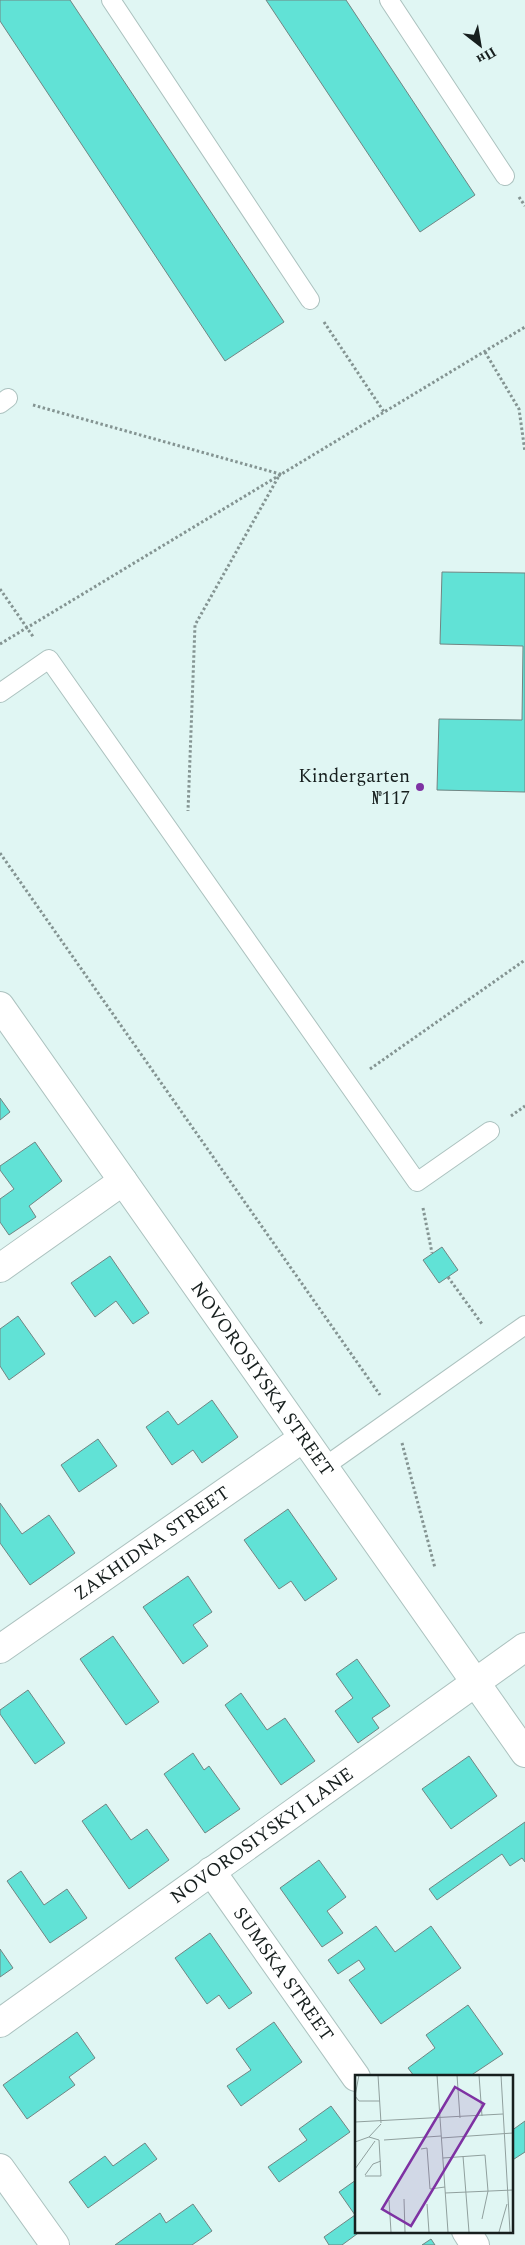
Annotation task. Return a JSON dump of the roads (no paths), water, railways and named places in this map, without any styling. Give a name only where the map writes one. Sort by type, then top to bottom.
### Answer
[{"type":"street","name":"NOVOROSIYSKA STREET","points":[[0,1006],[525,1753]]},
{"type":"street","points":[[0,1268],[123,1181]]},
{"type":"street","name":"ZAKHIDNA STREET","points":[[0,1649],[303,1438]]},
{"type":"street","name":"NOVOROSIYSKYI LANE","points":[[0,2023],[525,1647]]},
{"type":"street","name":"SUMSKA STREET","points":[[211,1871],[355,2076]]},
{"type":"street","points":[[0,2168],[55,2245]]},
{"type":"street","points":[[467,2232],[475,2245]]},
{"type":"lane","points":[[111,0],[310,300]]},
{"type":"lane","points":[[389,0],[505,176]]},
{"type":"lane","points":[[0,693],[49,659],[417,1182],[490,1131]]},
{"type":"lane","points":[[324,1466],[525,1325]]},
{"type":"place","name":"Kindergarten №117","points":[[420,787]]}]
